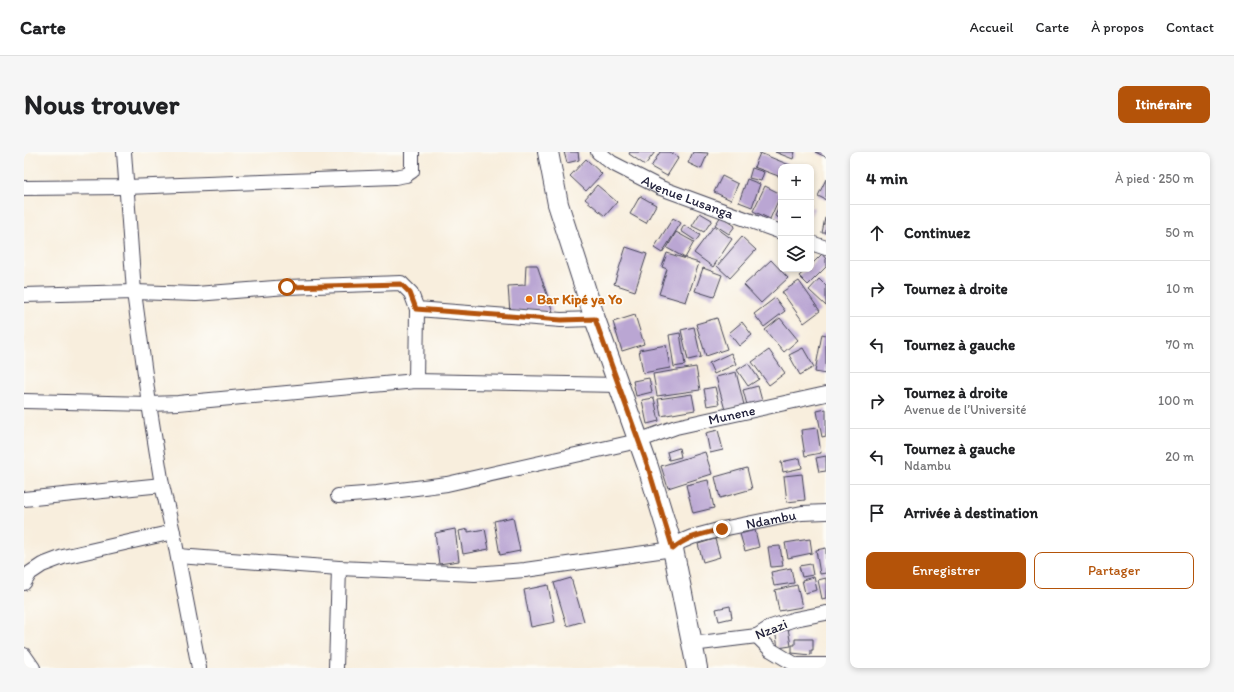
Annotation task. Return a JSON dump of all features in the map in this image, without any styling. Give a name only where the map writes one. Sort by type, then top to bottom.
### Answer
[{"type":"main road","points":[[548,152],[558,204],[595,319],[638,440],[673,549],[697,668]]},
{"type":"street","points":[[124,152],[134,292],[149,404],[162,485],[178,556],[199,668]]},
{"type":"street","points":[[24,188],[126,187],[395,177],[406,175],[412,171],[412,152]]},
{"type":"street","name":"Avenue Lusanga","points":[[598,152],[612,163],[661,188],[778,231]]},
{"type":"street","points":[[814,243],[826,248]]},
{"type":"street","points":[[24,295],[134,292],[196,294],[287,287],[401,284],[410,293],[416,309],[416,382]]},
{"type":"street","points":[[416,309],[561,320],[595,319]]},
{"type":"street","points":[[24,401],[178,404],[416,382],[619,385]]},
{"type":"street","name":"Munene","points":[[338,496],[377,493],[447,484],[638,440],[676,427],[826,394]]},
{"type":"street","points":[[24,499],[162,485]]},
{"type":"street","name":"Ndambu","points":[[673,549],[680,542],[692,537],[722,529],[802,513],[826,512]]},
{"type":"street","points":[[24,583],[30,573],[42,565],[63,557],[173,532]]},
{"type":"street","points":[[178,556],[339,568],[475,574],[525,570],[673,549]]},
{"type":"street","points":[[336,668],[339,568]]},
{"type":"street","name":"Nzazi","points":[[692,644],[757,636],[771,627],[795,619],[826,613]]},
{"type":"street","points":[[757,636],[771,650],[796,665],[826,665]]},
{"type":"street","points":[[24,655],[33,668]]},
{"type":"building","points":[[564,152],[578,152],[579,160],[567,163]]},
{"type":"building","points":[[630,152],[655,152],[645,165],[629,154]]},
{"type":"building","points":[[660,152],[670,152],[679,157],[667,176],[651,167]]},
{"type":"building","points":[[693,152],[708,153],[701,169],[688,163]]},
{"type":"building","points":[[775,152],[795,152],[793,159]]},
{"type":"building","points":[[815,152],[826,152],[826,157]]},
{"type":"building","points":[[760,153],[787,164],[778,164],[778,176],[754,167]]},
{"type":"building","points":[[586,159],[602,174],[586,191],[570,176]]},
{"type":"building","points":[[752,168],[764,172],[761,181],[749,178]]},
{"type":"building","points":[[722,176],[738,184],[731,200],[714,192]]},
{"type":"building","points":[[747,179],[760,184],[752,207],[739,202]]},
{"type":"building","points":[[826,179],[826,200],[818,196]]},
{"type":"building","points":[[597,185],[617,202],[605,216],[585,199]]},
{"type":"building","points":[[765,186],[778,192],[778,201],[770,219],[753,211]]},
{"type":"building","points":[[640,196],[656,205],[646,223],[630,214]]},
{"type":"building","points":[[778,209],[778,218],[775,216]]},
{"type":"building","points":[[700,213],[712,220],[704,232],[692,226]]},
{"type":"building","points":[[721,216],[735,226],[729,234],[715,225]]},
{"type":"building","points":[[673,218],[681,223],[662,253],[654,248]]},
{"type":"building","points":[[825,218],[826,233],[822,233]]},
{"type":"building","points":[[684,225],[700,235],[696,241],[681,231]]},
{"type":"building","points":[[714,226],[732,239],[713,267],[694,253]]},
{"type":"building","points":[[676,232],[694,242],[685,258],[667,248]]},
{"type":"building","points":[[742,237],[756,250],[730,278],[717,266]]},
{"type":"building","points":[[626,247],[647,254],[635,291],[614,284]]},
{"type":"building","points":[[667,253],[699,263],[686,302],[659,294],[667,269],[662,267]]},
{"type":"building","points":[[822,254],[826,259],[826,267],[808,285],[799,276],[804,272],[814,272],[814,262]]},
{"type":"building","points":[[771,260],[778,267],[778,272],[782,272],[788,278],[761,303],[744,285]]},
{"type":"building","name":"Bar Kipé ya Yo","points":[[526,265],[537,265],[553,312],[532,311],[510,313],[508,286],[525,285]]},
{"type":"building","points":[[703,268],[722,275],[714,297],[695,291]]},
{"type":"building","points":[[819,279],[826,286],[826,306],[809,290]]},
{"type":"building","points":[[799,281],[820,311],[804,323],[782,292]]},
{"type":"building","points":[[775,298],[785,311],[764,327],[754,314]]},
{"type":"building","points":[[635,315],[644,344],[622,351],[613,322]]},
{"type":"building","points":[[717,318],[727,349],[706,356],[696,324]]},
{"type":"building","points":[[780,318],[798,340],[784,352],[765,330]]},
{"type":"building","points":[[742,322],[752,335],[739,346],[729,333]]},
{"type":"building","points":[[694,327],[701,357],[688,360],[681,330]]},
{"type":"building","points":[[680,333],[685,365],[674,367],[669,335]]},
{"type":"building","points":[[822,334],[826,335],[826,374],[815,372]]},
{"type":"building","points":[[666,345],[670,368],[643,373],[639,350]]},
{"type":"building","points":[[803,348],[814,367],[800,375],[789,355]]},
{"type":"building","points":[[769,350],[785,373],[769,385],[752,362]]},
{"type":"building","points":[[731,353],[736,364],[714,374],[709,363]]},
{"type":"building","points":[[748,363],[759,379],[748,386],[737,370]]},
{"type":"building","points":[[696,367],[700,390],[657,396],[653,374]]},
{"type":"building","points":[[736,372],[744,405],[725,410],[716,377]]},
{"type":"building","points":[[649,378],[652,392],[636,396],[633,381]]},
{"type":"building","points":[[758,386],[762,401],[747,405],[743,390]]},
{"type":"building","points":[[715,387],[719,404],[707,406],[704,389]]},
{"type":"building","points":[[692,394],[695,410],[661,416],[658,399]]},
{"type":"building","points":[[654,398],[659,421],[647,424],[642,400]]},
{"type":"building","points":[[826,409],[826,436],[822,437],[817,411]]},
{"type":"building","points":[[817,428],[821,453],[805,456],[801,430]]},
{"type":"building","points":[[718,430],[723,450],[710,453],[706,433]]},
{"type":"building","points":[[679,448],[681,457],[669,460],[667,452]]},
{"type":"building","points":[[705,452],[712,474],[668,488],[661,466]]},
{"type":"building","points":[[826,456],[826,471],[819,472],[816,458]]},
{"type":"building","points":[[800,458],[802,468],[783,472],[781,462]]},
{"type":"building","points":[[747,468],[752,489],[720,498],[715,477]]},
{"type":"building","points":[[802,474],[805,500],[787,502],[784,476]]},
{"type":"building","points":[[708,480],[714,508],[693,513],[686,485]]},
{"type":"building","points":[[513,517],[520,551],[500,555],[494,521]]},
{"type":"building","points":[[455,529],[459,561],[439,564],[435,533]]},
{"type":"building","points":[[468,529],[468,532],[485,529],[489,549],[463,554],[459,531]]},
{"type":"building","points":[[755,530],[759,547],[745,551],[740,534]]},
{"type":"building","points":[[715,539],[720,557],[703,562],[698,544]]},
{"type":"building","points":[[810,539],[812,553],[788,558],[785,543]]},
{"type":"building","points":[[780,546],[783,566],[771,567],[768,547]]},
{"type":"building","points":[[826,548],[826,573],[820,574],[816,550]]},
{"type":"building","points":[[811,564],[813,575],[802,577],[799,566]]},
{"type":"building","points":[[791,568],[794,583],[774,586],[771,572]]},
{"type":"building","points":[[814,577],[817,590],[805,593],[802,580]]},
{"type":"building","points":[[571,578],[584,621],[567,626],[554,583]]},
{"type":"building","points":[[826,578],[826,598],[822,599],[818,580]]},
{"type":"building","points":[[548,585],[555,622],[531,627],[524,590]]},
{"type":"building","points":[[797,585],[802,607],[779,611],[775,590]]},
{"type":"building","points":[[730,606],[732,618],[719,621],[716,609]]},
{"type":"building","points":[[788,628],[791,646],[778,648],[775,630]]},
{"type":"building","points":[[795,639],[813,639],[813,650],[811,650],[811,655],[792,653],[792,645],[795,645]]},
{"type":"place","name":"Bar Kipé ya Yo","points":[[529,299]]},
{"type":"route","points":[[287,287],[381,283],[401,284],[410,293],[416,309],[561,320],[595,319],[648,467],[673,549],[680,542],[692,537],[722,529]]}]
